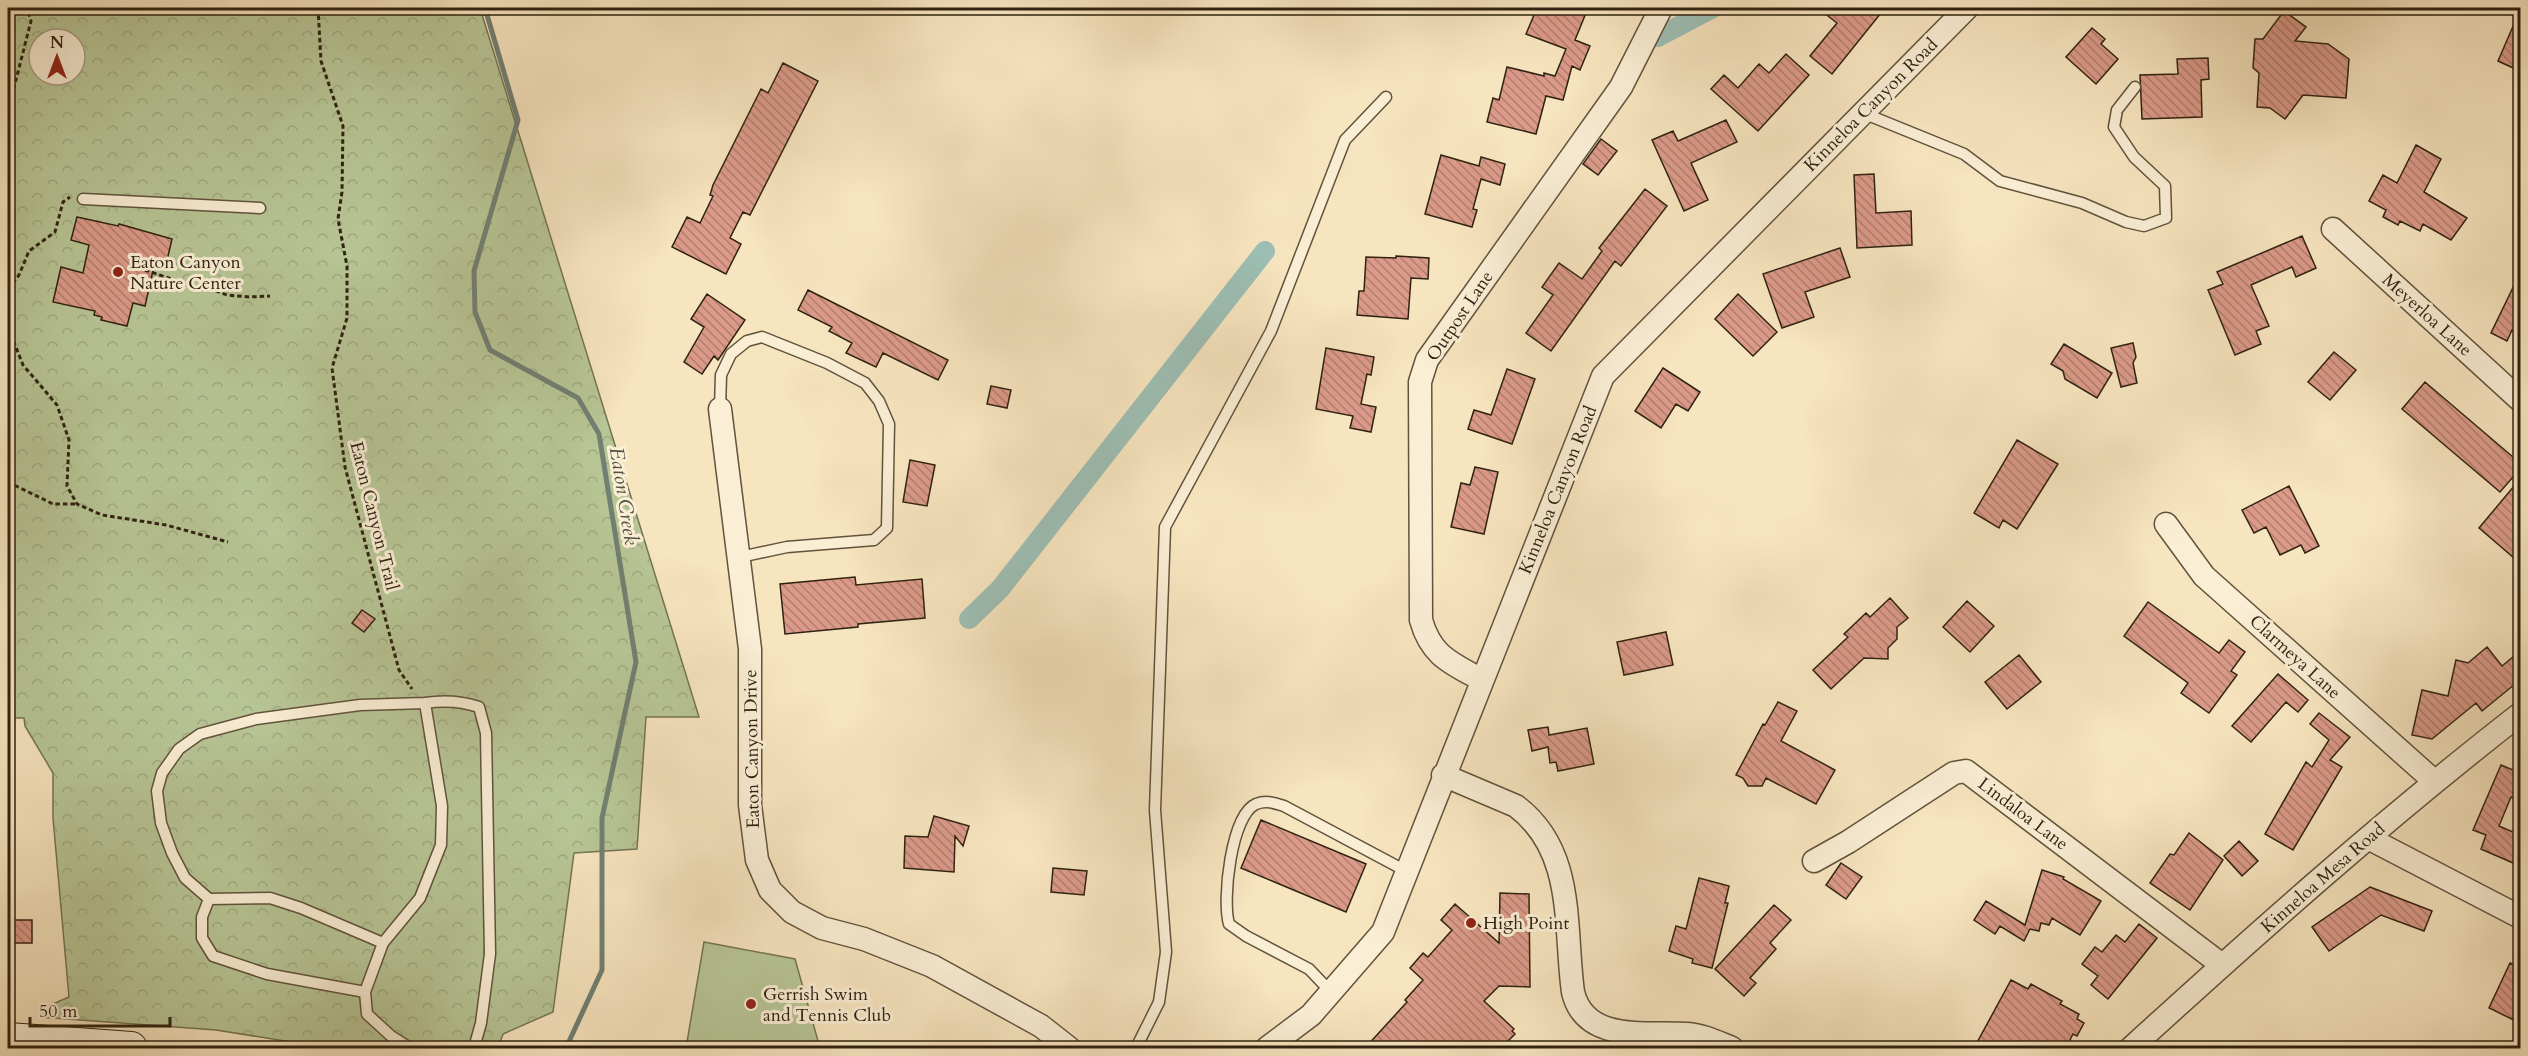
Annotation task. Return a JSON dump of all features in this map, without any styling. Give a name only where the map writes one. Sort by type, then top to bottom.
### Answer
[{"type":"main road","points":[[8,1039],[111,1048]]},
{"type":"street","name":"Outpost Lane","points":[[1482,680],[1442,658],[1431,646],[1421,620],[1420,382],[1427,360],[1621,87],[1661,8]]},
{"type":"street","name":"Kinneloa Canyon Road","points":[[1267,1048],[1311,1015],[1383,932],[1443,775],[1604,376],[1967,8]]},
{"type":"street","name":"Meyerloa Lane","points":[[2333,229],[2520,400]]},
{"type":"street","name":"Eaton Canyon Drive","points":[[720,410],[750,649],[750,805],[757,860],[770,890],[792,912],[812,923],[822,928],[864,939],[932,966],[1041,1026],[1069,1048]]},
{"type":"street","name":"Clarmeya Lane","points":[[2166,525],[2204,576],[2434,781]]},
{"type":"street","name":"Kinneloa Mesa Road","points":[[2131,1048],[2222,965],[2434,781],[2520,714]]},
{"type":"street","name":"Lindaloa Lane","points":[[1814,861],[1848,842],[1954,772],[1966,771],[2222,965]]},
{"type":"street","points":[[1443,775],[1516,806],[1526,813],[1544,837],[1562,877],[1573,992],[1579,1007],[1586,1014],[1619,1033],[1689,1034],[1705,1037],[1732,1048]]},
{"type":"street","points":[[2368,838],[2520,917]]},
{"type":"lane","points":[[1863,113],[1964,154],[2000,181],[2082,203],[2126,222],[2144,226],[2166,218],[2165,186],[2134,157],[2114,127],[2117,110],[2135,87]]},
{"type":"lane","points":[[1136,1048],[1159,1002],[1166,952],[1155,810],[1165,527],[1271,331],[1345,140],[1386,97]]},
{"type":"lane","points":[[83,199],[260,208]]},
{"type":"lane","points":[[720,410],[721,375],[731,354],[747,341],[762,337],[827,363],[865,383],[879,401],[889,424],[887,528],[874,540],[787,547],[740,557]]},
{"type":"lane","points":[[383,943],[301,908],[270,898],[209,899],[185,878],[172,853],[161,823],[157,791],[162,773],[179,749],[200,734],[256,719],[360,705],[463,702],[479,707],[486,733],[489,954],[481,1023],[474,1048]]},
{"type":"lane","points":[[410,1048],[391,1036],[367,1014],[365,992],[383,943],[420,898],[441,844],[442,806],[425,703]]},
{"type":"lane","points":[[1331,992],[1309,969],[1236,930],[1230,924],[1226,913],[1230,859],[1237,833],[1248,812],[1254,804],[1272,802],[1284,806],[1406,872]]},
{"type":"lane","points":[[209,899],[202,917],[202,938],[213,956],[267,974],[365,992]]},
{"type":"path","points":[[8,111],[31,21],[27,8]]},
{"type":"path","name":"Eaton Canyon Trail","points":[[318,8],[321,62],[343,126],[342,192],[339,219],[347,266],[347,318],[332,369],[345,467],[399,670],[408,686],[425,703]]},
{"type":"path","points":[[8,289],[19,274],[29,251],[55,232],[63,202],[72,196],[83,199]]},
{"type":"path","points":[[146,270],[186,284],[195,290],[211,289],[227,295],[249,297],[270,296]]},
{"type":"path","points":[[8,327],[23,365],[57,405],[69,440],[67,486],[77,504]]},
{"type":"path","points":[[8,482],[53,504],[77,504],[102,514],[166,525],[228,542]]},
{"type":"green space","points":[[8,8],[480,8],[699,717],[646,717],[637,849],[574,853],[553,1012],[503,1034],[498,1048],[329,1048],[216,1030],[40,1017],[41,1009],[69,997],[53,818],[53,773],[25,726],[24,718],[8,718]]},
{"type":"green space","name":"Gerrish Swim and Tennis Club","points":[[704,942],[795,959],[820,1048],[686,1048]]},
{"type":"building","points":[[1537,8],[1588,8],[1575,40],[1590,46],[1580,70],[1572,66],[1563,100],[1546,96],[1536,134],[1487,122],[1493,98],[1499,100],[1507,67],[1544,76],[1544,73],[1555,76],[1566,49],[1526,34]]},
{"type":"building","points":[[1818,8],[1885,8],[1832,74],[1810,56],[1837,23]]},
{"type":"building","points":[[2520,10],[2520,71],[2498,61]]},
{"type":"building","points":[[2284,11],[2306,27],[2295,41],[2328,44],[2349,59],[2346,98],[2303,95],[2285,119],[2270,108],[2257,107],[2259,73],[2253,68],[2255,39],[2263,39]]},
{"type":"building","points":[[2092,28],[2105,39],[2101,44],[2118,59],[2096,84],[2066,57]]},
{"type":"building","points":[[1786,54],[1809,75],[1758,131],[1711,89],[1724,75],[1738,88],[1759,64],[1769,73]]},
{"type":"building","points":[[2208,58],[2209,79],[2201,80],[2202,117],[2142,119],[2140,75],[2178,74],[2177,59]]},
{"type":"building","points":[[783,63],[818,81],[750,215],[743,212],[730,238],[741,244],[726,274],[672,247],[687,217],[700,223],[713,196],[710,195],[713,185],[761,89],[768,93]]},
{"type":"building","points":[[1726,120],[1737,142],[1691,163],[1708,200],[1684,211],[1652,140],[1673,131],[1678,141]]},
{"type":"building","points":[[1601,139],[1617,151],[1598,175],[1583,164]]},
{"type":"building","points":[[2416,145],[2441,159],[2424,192],[2467,218],[2451,240],[2423,224],[2420,231],[2400,221],[2398,225],[2383,217],[2386,210],[2369,201],[2383,175],[2397,183]]},
{"type":"building","points":[[1441,155],[1479,166],[1481,157],[1505,164],[1500,185],[1481,179],[1473,209],[1477,210],[1472,227],[1425,214]]},
{"type":"building","points":[[1874,174],[1876,213],[1911,211],[1912,245],[1857,248],[1854,175]]},
{"type":"building","points":[[1645,189],[1667,206],[1621,266],[1615,261],[1551,351],[1526,333],[1553,295],[1542,287],[1559,263],[1582,279],[1602,251],[1599,248]]},
{"type":"building","name":"Eaton Canyon Nature Center","points":[[77,217],[118,226],[119,224],[172,239],[165,269],[154,266],[145,306],[133,303],[127,326],[101,320],[102,317],[94,315],[95,311],[53,302],[61,267],[83,273],[89,245],[71,240]]},
{"type":"building","points":[[2302,236],[2316,268],[2296,277],[2292,267],[2251,285],[2269,326],[2256,331],[2261,344],[2235,355],[2208,290],[2223,284],[2217,272]]},
{"type":"building","points":[[1840,248],[1850,277],[1805,292],[1814,317],[1782,328],[1763,274]]},
{"type":"building","points":[[1396,256],[1429,258],[1428,279],[1411,278],[1408,319],[1357,315],[1359,291],[1364,291],[1366,257],[1396,258]]},
{"type":"building","points":[[2520,273],[2520,334],[2512,330],[2507,341],[2491,333]]},
{"type":"building","points":[[808,290],[948,360],[938,380],[883,353],[876,367],[846,353],[852,343],[829,331],[832,327],[798,310]]},
{"type":"building","points":[[707,294],[745,320],[718,360],[714,356],[702,374],[684,362],[704,327],[691,319]]},
{"type":"building","points":[[1738,294],[1777,332],[1753,356],[1715,319]]},
{"type":"building","points":[[2133,343],[2136,357],[2133,363],[2137,383],[2121,387],[2111,348]]},
{"type":"building","points":[[2064,344],[2112,373],[2097,398],[2065,379],[2063,371],[2051,364]]},
{"type":"building","points":[[1326,348],[1374,357],[1371,375],[1367,374],[1361,404],[1376,407],[1371,432],[1350,428],[1353,416],[1316,409]]},
{"type":"building","points":[[2334,352],[2356,370],[2330,400],[2308,382]]},
{"type":"building","points":[[1663,368],[1700,392],[1688,411],[1676,404],[1661,428],[1635,411]]},
{"type":"building","points":[[1507,369],[1535,379],[1512,444],[1468,429],[1474,410],[1491,415]]},
{"type":"building","points":[[2425,382],[2520,463],[2520,469],[2500,492],[2402,409]]},
{"type":"building","points":[[991,386],[1011,390],[1007,408],[987,404]]},
{"type":"building","points":[[2017,440],[2058,464],[2017,529],[2003,520],[1999,528],[1974,513]]},
{"type":"building","points":[[910,460],[935,465],[927,506],[903,502]]},
{"type":"building","points":[[1475,467],[1498,472],[1484,534],[1451,527],[1461,483],[1470,485]]},
{"type":"building","points":[[2520,479],[2520,563],[2479,528]]},
{"type":"building","points":[[2289,486],[2319,546],[2305,553],[2301,545],[2280,555],[2266,527],[2254,533],[2242,510]]},
{"type":"building","points":[[855,577],[856,585],[922,579],[925,618],[785,634],[780,584]]},
{"type":"building","points":[[1890,598],[1908,618],[1897,627],[1897,639],[1888,648],[1888,659],[1864,658],[1831,689],[1813,670],[1848,637],[1844,634],[1866,613],[1870,617]]},
{"type":"building","points":[[1967,601],[1994,626],[1970,652],[1943,627]]},
{"type":"building","points":[[2148,602],[2219,653],[2229,640],[2245,652],[2231,671],[2237,675],[2209,713],[2181,693],[2188,683],[2124,636]]},
{"type":"building","points":[[362,610],[375,619],[364,632],[352,623]]},
{"type":"building","points":[[1666,632],[1673,665],[1624,675],[1617,642]]},
{"type":"building","points":[[2487,647],[2502,666],[2513,657],[2520,666],[2520,680],[2482,711],[2476,703],[2432,739],[2412,735],[2422,690],[2448,696],[2456,660],[2468,663]]},
{"type":"building","points":[[2019,655],[2041,682],[2007,709],[1985,682]]},
{"type":"building","points":[[2278,674],[2308,700],[2298,712],[2286,702],[2251,742],[2232,726]]},
{"type":"building","points":[[1778,702],[1797,711],[1781,741],[1835,770],[1816,804],[1766,778],[1762,786],[1748,786],[1743,778],[1736,775],[1763,724],[1765,725]]},
{"type":"building","points":[[2319,713],[2350,737],[2330,760],[2342,767],[2293,850],[2265,834],[2306,762],[2312,767],[2329,740],[2310,724]]},
{"type":"building","points":[[1548,727],[1549,735],[1587,728],[1594,764],[1558,771],[1556,762],[1550,763],[1548,747],[1532,751],[1528,730]]},
{"type":"building","points":[[2501,765],[2520,773],[2520,801],[2511,797],[2499,826],[2520,835],[2520,866],[2481,849],[2486,835],[2473,830]]},
{"type":"building","points":[[934,816],[969,826],[963,846],[955,836],[954,872],[904,868],[905,836],[928,837]]},
{"type":"building","points":[[1261,820],[1366,864],[1346,912],[1241,868]]},
{"type":"building","points":[[2189,833],[2223,860],[2190,910],[2150,883],[2170,854],[2174,855]]},
{"type":"building","points":[[2239,841],[2258,861],[2242,876],[2224,856]]},
{"type":"building","points":[[1841,863],[1862,877],[1846,899],[1826,885]]},
{"type":"building","points":[[1053,868],[1087,871],[1084,895],[1051,892]]},
{"type":"building","points":[[2042,870],[2064,877],[2063,879],[2101,901],[2080,935],[2052,918],[2049,925],[2041,923],[2039,931],[2030,929],[2024,941],[2000,926],[1995,934],[1974,920],[1986,901],[2025,925]]},
{"type":"building","points":[[1699,878],[1729,886],[1725,903],[1728,903],[1712,968],[1692,963],[1693,959],[1669,951],[1676,926],[1686,929]]},
{"type":"building","points":[[2370,887],[2432,911],[2424,931],[2381,915],[2329,951],[2312,927]]},
{"type":"building","points":[[1500,893],[1529,894],[1530,987],[1499,986],[1484,1001],[1514,1029],[1512,1031],[1515,1034],[1501,1048],[1365,1048],[1407,1002],[1405,1000],[1423,980],[1410,968],[1423,953],[1428,957],[1452,930],[1441,920],[1455,904],[1499,943]]},
{"type":"building","points":[[1774,905],[1791,920],[1770,943],[1776,949],[1750,978],[1756,983],[1744,996],[1715,969]]},
{"type":"building","points":[[8,920],[32,920],[32,943],[8,943]]},
{"type":"building","points":[[2139,924],[2157,938],[2108,999],[2091,985],[2098,976],[2082,964],[2095,947],[2102,952],[2116,935],[2125,942]]},
{"type":"building","points":[[2510,963],[2520,968],[2520,1023],[2489,1008]]},
{"type":"building","points":[[2011,980],[2028,989],[2031,984],[2062,1001],[2060,1004],[2079,1014],[2077,1019],[2084,1023],[2077,1036],[2073,1034],[2066,1048],[1974,1048]]},
{"type":"waterway","name":"Eaton Creek","points":[[485,8],[518,120],[474,271],[475,312],[490,350],[578,398],[599,434],[636,662],[602,818],[602,970],[566,1048]]},
{"type":"waterway","points":[[1658,37],[1713,8]]},
{"type":"waterway","points":[[969,619],[1000,589],[1265,251]]},
{"type":"place","name":"Eaton Canyon Nature Center","points":[[118,272]]},
{"type":"place","name":"High Point","points":[[1471,923]]},
{"type":"place","name":"Gerrish Swim and Tennis Club","points":[[751,1004]]}]
